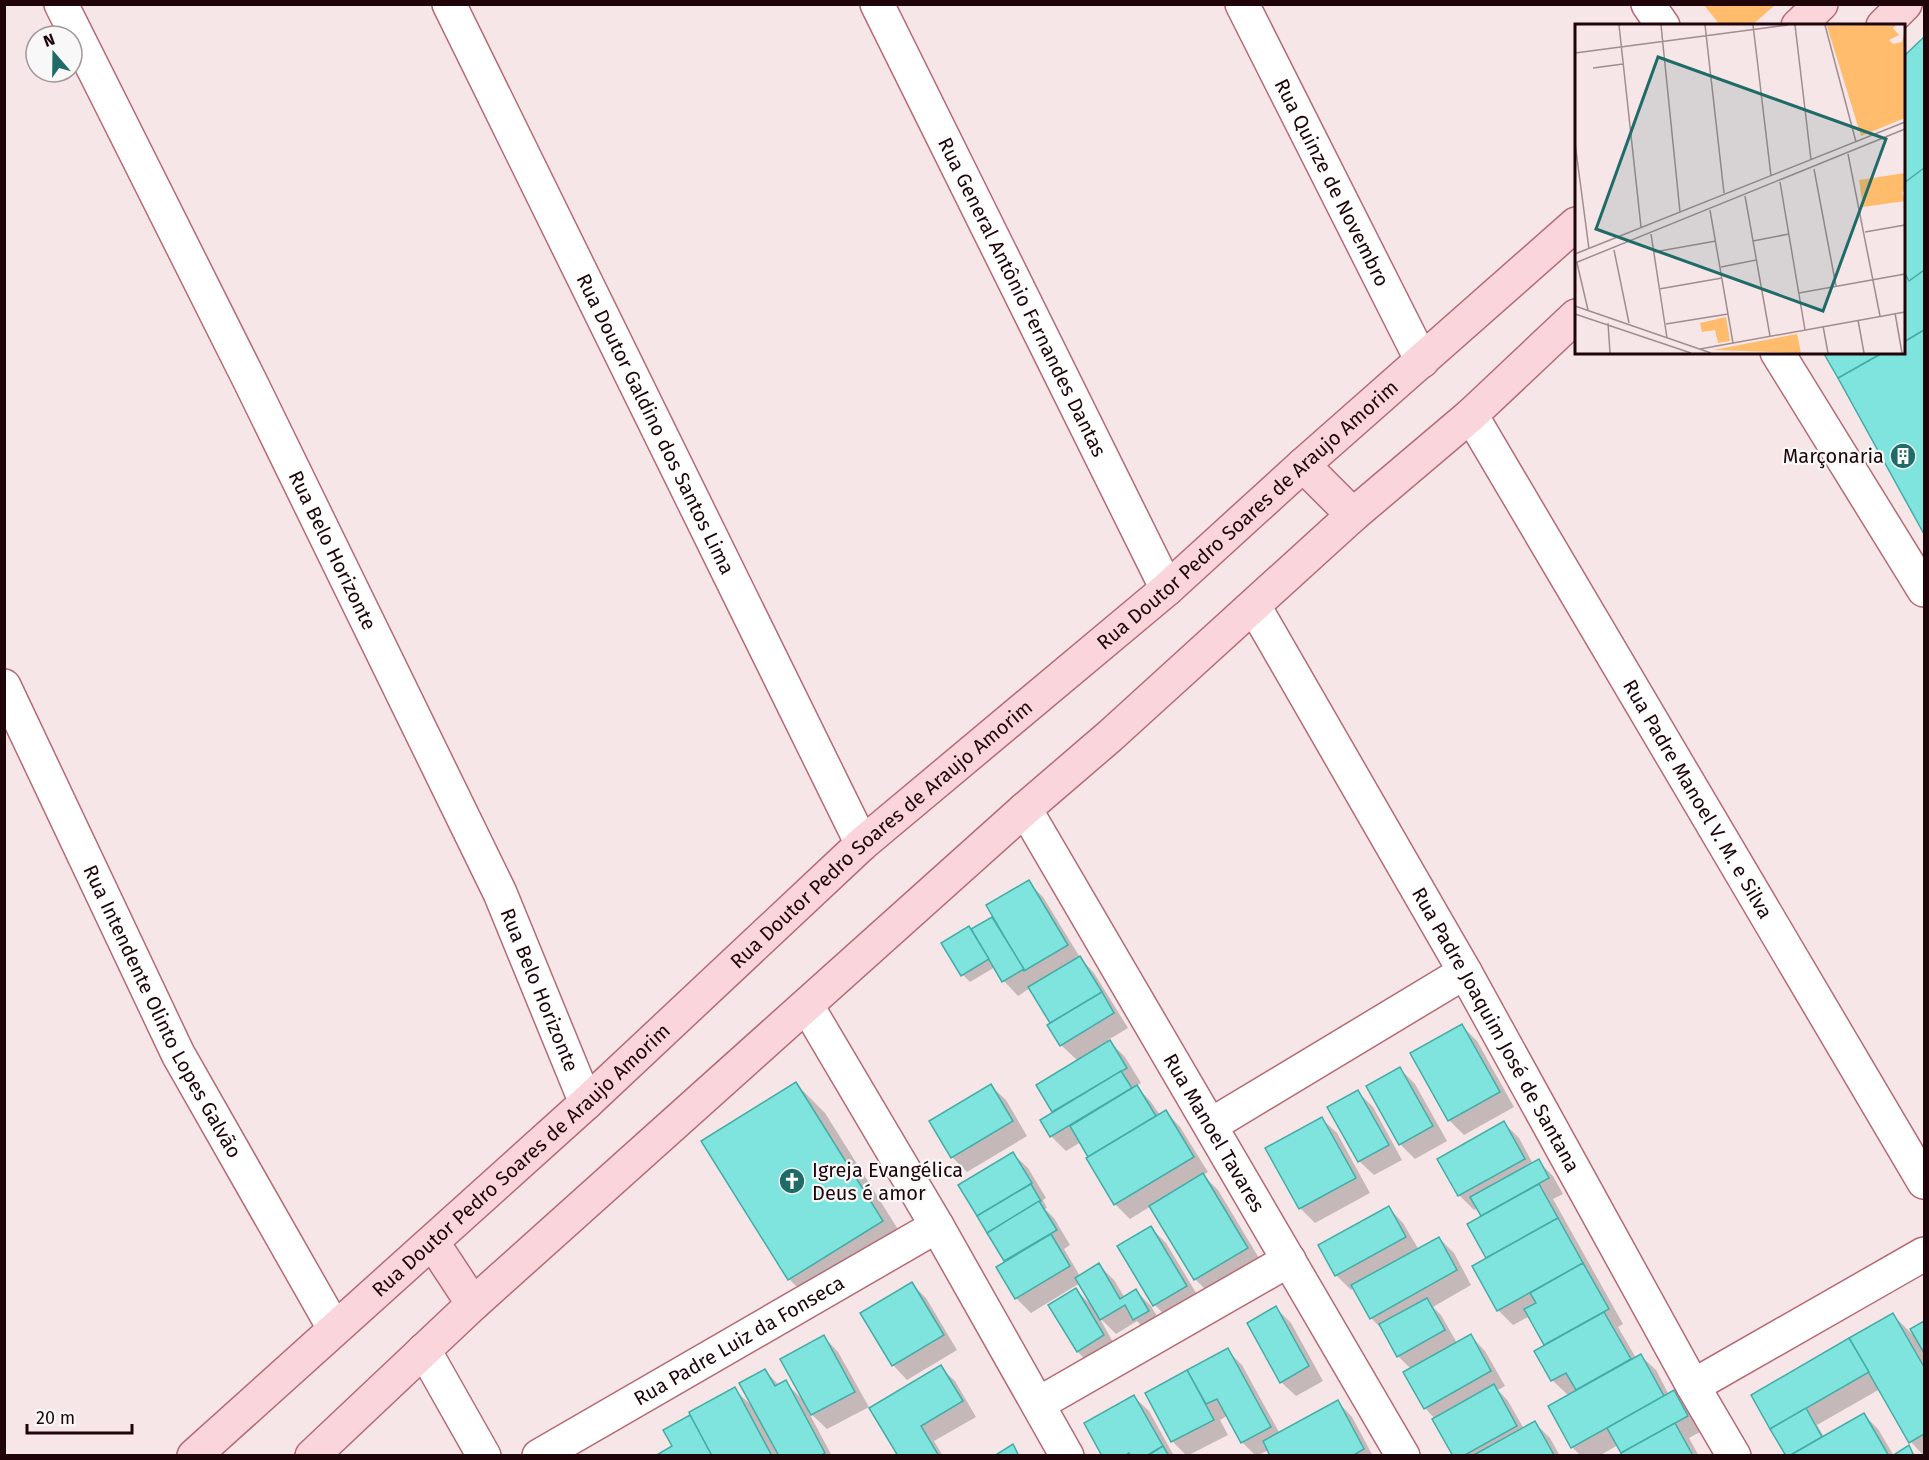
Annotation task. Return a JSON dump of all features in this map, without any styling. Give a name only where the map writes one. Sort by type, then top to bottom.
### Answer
[{"type":"street","name":"Rua Belo Horizonte","points":[[62,4],[250,381],[500,893],[586,1103]]},
{"type":"street","name":"Rua Doutor Galdino dos Santos Lima","points":[[449,4],[862,844]]},
{"type":"street","name":"Rua General Antônio Fernandes Dantas","points":[[877,4],[1167,589]]},
{"type":"street","name":"Rua Quinze de Novembro","points":[[1242,4],[1422,361]]},
{"type":"street","points":[[1648,4],[1662,24]]},
{"type":"street","points":[[1800,24],[1821,4]]},
{"type":"street","points":[[1885,24],[1905,4]]},
{"type":"street","name":"Rua Doutor Pedro Soares de Araujo Amorim","points":[[194,1455],[334,1328],[433,1243],[862,844],[1167,589],[1303,465],[1575,225]]},
{"type":"street","points":[[312,1455],[473,1304],[1025,809],[1110,736],[1353,515],[1471,415],[1575,317]]},
{"type":"street","points":[[1778,354],[1924,590]]},
{"type":"street","name":"Rua Padre Manoel V. M. e Silva","points":[[1471,415],[1924,1182]]},
{"type":"street","points":[[1303,465],[1353,515]]},
{"type":"street","name":"Rua Padre Joaquim José de Santana","points":[[1254,606],[1465,972],[1693,1386],[1734,1455]]},
{"type":"street","name":"Rua Intendente Olinto Lopes Galvão","points":[[4,686],[178,1054],[334,1328]]},
{"type":"street","name":"Rua Manoel Tavares","points":[[1025,809],[1403,1455]]},
{"type":"street","points":[[1211,1125],[1465,972]]},
{"type":"street","points":[[807,1006],[937,1226],[1067,1455]]},
{"type":"street","name":"Rua Padre Luiz da Fonseca","points":[[539,1455],[937,1226]]},
{"type":"street","points":[[433,1243],[473,1304]]},
{"type":"street","points":[[1693,1386],[1924,1254]]},
{"type":"street","points":[[1038,1404],[1289,1260]]},
{"type":"street","points":[[424,1350],[484,1455]]},
{"type":"shaded area","points":[[1704,5],[1775,5],[1753,24],[1719,24]]},
{"type":"building","points":[[1924,37],[1924,330],[1905,341],[1905,55]]},
{"type":"building","points":[[1924,168],[1924,270],[1909,281],[1905,274],[1905,182]]},
{"type":"building","name":"Marçonaria","points":[[1924,330],[1924,534],[1838,378],[1880,354],[1905,354],[1905,341]]},
{"type":"building","points":[[1824,354],[1880,354],[1838,378]]},
{"type":"building","points":[[1029,880],[1068,945],[1024,971],[986,905]]},
{"type":"building","points":[[992,917],[1024,969],[1002,982],[971,929]]},
{"type":"building","points":[[969,926],[989,959],[961,976],[941,943]]},
{"type":"building","points":[[1080,956],[1102,992],[1050,1023],[1028,987]]},
{"type":"building","points":[[1102,992],[1114,1013],[1060,1046],[1047,1025]]},
{"type":"building","points":[[1462,1024],[1500,1092],[1448,1121],[1410,1053]]},
{"type":"building","points":[[1110,1040],[1127,1068],[1052,1112],[1036,1085]]},
{"type":"building","points":[[1400,1067],[1433,1126],[1399,1145],[1366,1086]]},
{"type":"building","points":[[1121,1071],[1132,1088],[1050,1137],[1040,1120]]},
{"type":"building","name":"Igreja Evangélica Deus é amor","points":[[796,1082],[883,1221],[788,1280],[701,1141]]},
{"type":"building","points":[[991,1084],[1013,1121],[951,1158],[929,1121]]},
{"type":"building","points":[[1137,1085],[1156,1116],[1088,1157],[1070,1126]]},
{"type":"building","points":[[1358,1090],[1389,1145],[1358,1162],[1327,1107]]},
{"type":"building","points":[[1166,1110],[1194,1157],[1114,1205],[1086,1158]]},
{"type":"building","points":[[1322,1117],[1356,1178],[1299,1209],[1265,1148]]},
{"type":"building","points":[[1504,1121],[1525,1159],[1458,1196],[1437,1159]]},
{"type":"building","points":[[1013,1152],[1032,1183],[977,1216],[958,1185]]},
{"type":"building","points":[[1539,1159],[1549,1178],[1481,1216],[1470,1197]]},
{"type":"building","points":[[1203,1173],[1248,1248],[1194,1280],[1149,1206]]},
{"type":"building","points":[[1031,1184],[1041,1201],[987,1233],[977,1216]]},
{"type":"building","points":[[1539,1184],[1558,1218],[1486,1258],[1467,1224]]},
{"type":"building","points":[[1039,1201],[1057,1230],[1004,1261],[987,1233]]},
{"type":"building","points":[[1389,1206],[1406,1237],[1335,1276],[1318,1245]]},
{"type":"building","points":[[1558,1218],[1583,1263],[1497,1311],[1472,1266]]},
{"type":"building","points":[[1151,1226],[1187,1286],[1153,1306],[1117,1246]]},
{"type":"building","points":[[1051,1234],[1070,1266],[1015,1299],[996,1267]]},
{"type":"building","points":[[1439,1237],[1457,1270],[1370,1319],[1351,1285]]},
{"type":"building","points":[[1099,1263],[1120,1299],[1136,1289],[1149,1311],[1133,1320],[1125,1305],[1100,1320],[1075,1278]]},
{"type":"building","points":[[1583,1263],[1609,1309],[1544,1345],[1524,1309],[1536,1303],[1530,1293]]},
{"type":"building","points":[[912,1282],[944,1335],[892,1366],[860,1313]]},
{"type":"building","points":[[1076,1288],[1104,1335],[1077,1352],[1048,1305]]},
{"type":"building","points":[[1427,1298],[1445,1330],[1397,1357],[1379,1324]]},
{"type":"building","points":[[1276,1306],[1309,1366],[1280,1383],[1247,1323]]},
{"type":"building","points":[[1604,1312],[1631,1359],[1576,1390],[1566,1373],[1551,1381],[1534,1351]]},
{"type":"building","points":[[1893,1313],[1924,1367],[1924,1434],[1909,1443],[1849,1338]]},
{"type":"building","points":[[1924,1321],[1924,1353],[1910,1329]]},
{"type":"building","points":[[1471,1334],[1491,1371],[1424,1409],[1403,1372]]},
{"type":"building","points":[[824,1335],[855,1392],[811,1415],[780,1359]]},
{"type":"building","points":[[1849,1338],[1869,1372],[1770,1429],[1751,1395]]},
{"type":"building","points":[[1228,1348],[1271,1427],[1241,1443],[1217,1399],[1206,1404],[1187,1370]]},
{"type":"building","points":[[1641,1354],[1664,1396],[1571,1448],[1548,1406]]},
{"type":"building","points":[[941,1365],[963,1401],[921,1426],[939,1456],[898,1456],[869,1408]]},
{"type":"building","points":[[765,1369],[775,1386],[786,1380],[825,1453],[820,1456],[779,1456],[739,1383]]},
{"type":"building","points":[[1187,1370],[1214,1420],[1171,1442],[1145,1393]]},
{"type":"building","points":[[1494,1384],[1517,1426],[1463,1456],[1453,1456],[1432,1419]]},
{"type":"building","points":[[735,1387],[772,1456],[712,1456],[690,1415],[689,1412]]},
{"type":"building","points":[[1674,1390],[1688,1416],[1621,1453],[1607,1428]]},
{"type":"building","points":[[1134,1395],[1163,1446],[1146,1456],[1131,1456],[1129,1453],[1124,1456],[1102,1456],[1084,1423]]},
{"type":"building","points":[[1338,1400],[1364,1449],[1352,1456],[1270,1456],[1263,1441]]},
{"type":"building","points":[[1806,1408],[1822,1437],[1786,1456],[1770,1429]]},
{"type":"building","points":[[1864,1413],[1889,1456],[1789,1456],[1822,1437]]},
{"type":"building","points":[[690,1415],[712,1456],[655,1456],[672,1446],[663,1430]]},
{"type":"building","points":[[1535,1421],[1554,1455],[1472,1456]]},
{"type":"building","points":[[1675,1423],[1692,1454],[1689,1456],[1622,1456],[1621,1453]]},
{"type":"building","points":[[1013,1444],[1019,1456],[994,1456]]},
{"type":"building","points":[[1909,1445],[1914,1456],[1892,1456]]},
{"type":"building","points":[[1163,1446],[1169,1456],[1147,1456]]},
{"type":"place","name":"Marçonaria","points":[[1903,456]]},
{"type":"place","name":"Igreja Evangélica Deus é amor","points":[[792,1181]]}]
